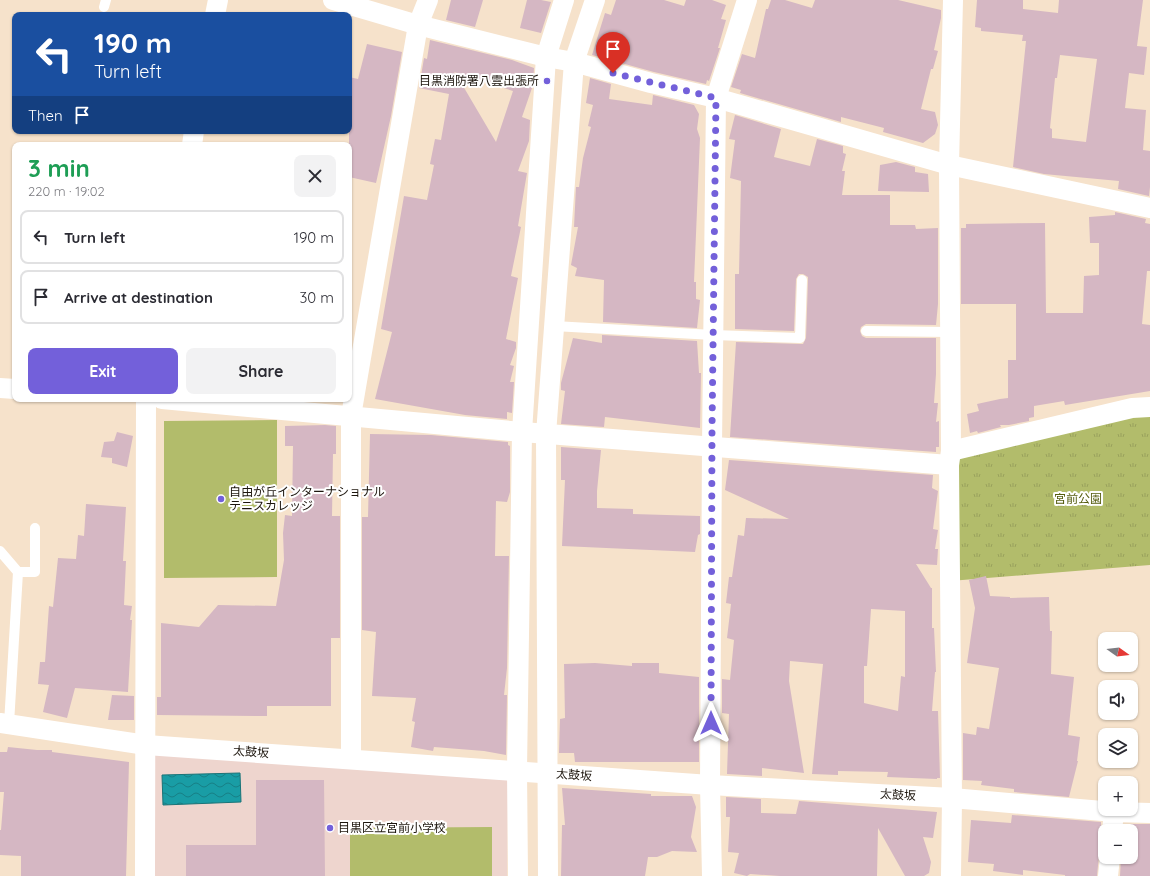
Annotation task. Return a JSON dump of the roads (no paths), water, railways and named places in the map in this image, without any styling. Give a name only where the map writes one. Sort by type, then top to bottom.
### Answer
[{"type":"street","points":[[216,12],[218,0]]},
{"type":"street","points":[[333,0],[418,25],[716,98],[949,165],[1150,208]]},
{"type":"street","points":[[351,759],[351,416],[418,25],[428,0]]},
{"type":"street","points":[[518,876],[517,770],[522,432],[546,57],[564,0]]},
{"type":"street","points":[[548,876],[546,434],[574,62],[595,0]]},
{"type":"street","points":[[712,876],[710,785],[716,98],[747,0]]},
{"type":"street","points":[[949,1],[951,876]]},
{"type":"street","points":[[0,388],[12,389]]},
{"type":"street","points":[[145,876],[146,402]]},
{"type":"street","points":[[195,402],[546,434],[712,446],[950,458],[1132,408],[1150,406]]},
{"type":"street","name":"太鼓坂","points":[[4,723],[146,746],[517,770],[710,785],[952,798],[1113,821],[1150,813]]},
{"type":"street","points":[[1108,876],[1109,864]]},
{"type":"lane","points":[[554,326],[713,335],[800,338],[802,280]]},
{"type":"lane","points":[[866,331],[950,332]]},
{"type":"lane","points":[[18,572],[36,572],[35,528]]},
{"type":"lane","points":[[0,551],[18,572],[4,723]]},
{"type":"water","points":[[240,773],[241,802],[163,805],[162,775]]},
{"type":"place","name":"目黒消防署八雲出張所","points":[[547,81]]},
{"type":"place","name":"自由が丘インターナショナル テニスカレッジ","points":[[221,499]]},
{"type":"place","name":"目黒区立宮前小学校","points":[[330,828]]},
{"type":"park label","name":"宮前公園","points":[[1078,499]]}]
